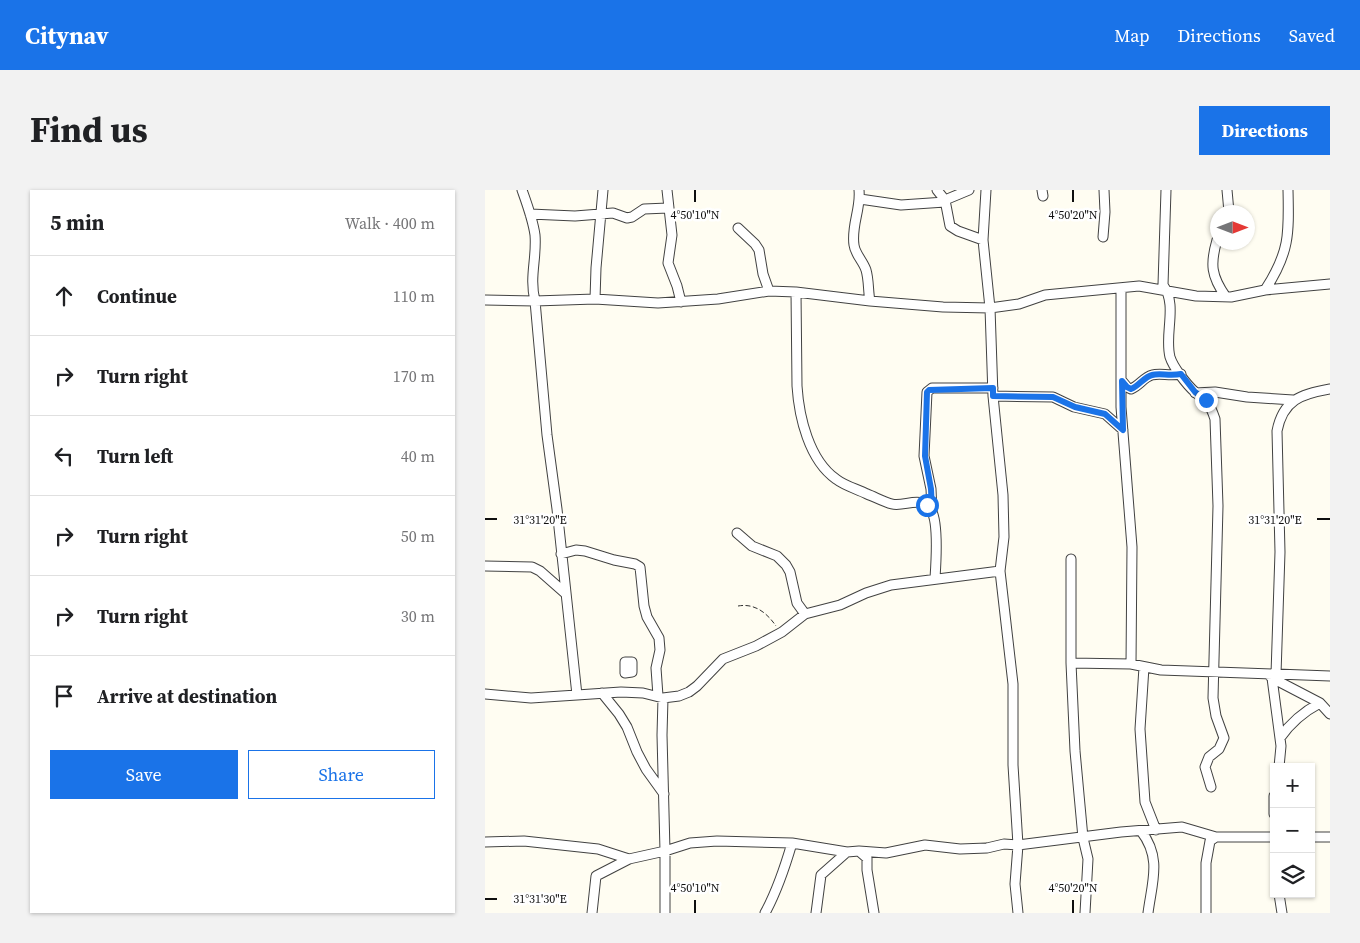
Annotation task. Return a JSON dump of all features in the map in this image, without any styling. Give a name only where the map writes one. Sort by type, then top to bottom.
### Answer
[{"type":"street","points":[[521,190],[535,235],[532,290],[535,301],[547,435],[577,695]]},
{"type":"street","points":[[595,299],[603,190]]},
{"type":"street","points":[[667,190],[672,235],[668,263],[681,302]]},
{"type":"street","points":[[937,190],[945,201],[950,226],[983,240]]},
{"type":"street","points":[[870,302],[866,270],[853,244],[860,195],[901,204],[945,201],[970,190],[976,192],[985,202]]},
{"type":"street","points":[[986,190],[983,240],[990,308],[993,392],[1003,495],[1004,537],[1000,571],[1013,684],[1013,765],[1018,845],[1015,884],[1017,913]]},
{"type":"street","points":[[1103,237],[1104,190]]},
{"type":"street","points":[[1166,190],[1163,284],[1168,291],[1170,310],[1168,334],[1170,356],[1195,392],[1206,400],[1211,407],[1215,419],[1218,506],[1213,698],[1216,716],[1224,738],[1219,749],[1209,757],[1205,767],[1211,787]]},
{"type":"street","points":[[1227,190],[1228,205]]},
{"type":"street","points":[[1265,290],[1281,264],[1288,239],[1288,190]]},
{"type":"street","points":[[530,214],[575,216],[617,213],[627,218],[644,209],[669,208]]},
{"type":"street","points":[[738,228],[759,250],[763,274],[769,291]]},
{"type":"street","points":[[1215,250],[1212,265],[1213,273],[1227,297]]},
{"type":"street","points":[[485,300],[595,299],[658,303],[718,299],[769,291],[795,292],[870,302],[990,308],[1019,304],[1045,295],[1139,286],[1197,296],[1227,297],[1265,290],[1330,284]]},
{"type":"street","points":[[1121,288],[1123,430],[1132,547],[1131,664]]},
{"type":"street","points":[[795,292],[798,401],[807,439],[814,452],[834,478],[842,483],[891,504],[919,502],[927,505],[932,511]]},
{"type":"street","points":[[1122,381],[1131,389],[1149,376],[1156,374],[1166,376],[1181,374]]},
{"type":"street","points":[[935,578],[936,532],[925,456],[927,392],[932,388],[1053,397],[1075,407],[1105,414],[1123,430]]},
{"type":"street","points":[[1195,392],[1215,392],[1247,398],[1293,400],[1330,389]]},
{"type":"street","points":[[1279,763],[1281,746],[1272,675],[1280,552],[1277,431],[1279,417],[1293,400]]},
{"type":"street","points":[[737,533],[752,546],[777,556],[786,565],[790,572],[797,603],[805,614]]},
{"type":"street","points":[[561,554],[577,550],[585,551],[640,567],[646,612],[659,638],[660,650],[656,668],[661,697],[665,913]]},
{"type":"street","points":[[1071,559],[1071,663],[1075,751],[1083,838],[1088,859],[1085,913]]},
{"type":"street","points":[[485,566],[532,567],[540,571],[565,593]]},
{"type":"street","points":[[485,694],[531,698],[628,692],[671,698],[689,692],[730,655],[743,652],[782,632],[805,614],[840,605],[866,593],[891,585],[1000,571]]},
{"type":"street","points":[[1071,663],[1131,664],[1161,670],[1330,676]]},
{"type":"street","points":[[1144,667],[1140,728],[1145,802],[1156,830]]},
{"type":"street","points":[[1272,675],[1320,703],[1330,714]]},
{"type":"street","points":[[602,693],[619,714],[646,769],[664,794]]},
{"type":"street","points":[[1280,738],[1291,723],[1305,711],[1320,703]]},
{"type":"street","points":[[592,913],[596,876],[629,859],[665,852],[690,843],[717,840],[792,843],[847,852],[886,853],[925,845],[959,849],[987,848],[1004,844],[1018,845],[1121,832],[1182,827],[1216,837],[1270,837]]},
{"type":"street","points":[[1141,831],[1147,839],[1155,865],[1149,913]]},
{"type":"street","points":[[1206,913],[1206,863],[1210,842],[1216,837]]},
{"type":"street","points":[[1315,837],[1330,837]]},
{"type":"street","points":[[485,842],[524,841],[598,849],[629,859]]},
{"type":"street","points":[[765,913],[771,902],[792,843]]},
{"type":"street","points":[[859,851],[867,858],[873,913]]},
{"type":"street","points":[[816,913],[821,875],[847,852]]},
{"type":"street","points":[[1280,898],[1282,913]]},
{"type":"path","points":[[738,606],[744,605],[762,610],[782,632]]},
{"type":"route","points":[[927,505],[932,511],[931,489],[926,469],[924,441],[927,392],[932,388],[993,388],[993,396],[1053,397],[1075,407],[1105,414],[1123,430],[1121,407],[1122,381],[1131,389],[1149,376],[1156,374],[1166,376],[1181,374],[1195,392],[1206,400]]}]
